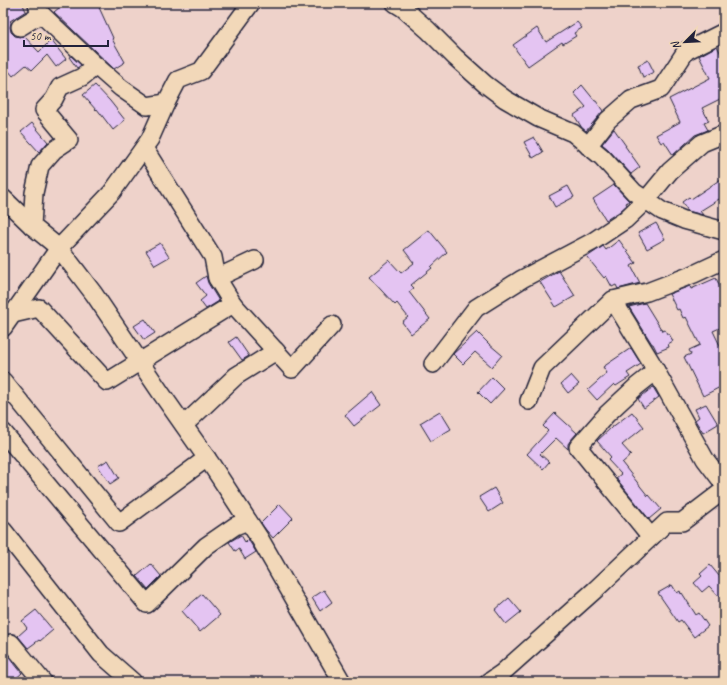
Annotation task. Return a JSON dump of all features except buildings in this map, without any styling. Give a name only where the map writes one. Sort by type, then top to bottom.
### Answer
[{"type":"street","points":[[7,320],[59,248],[112,192],[144,148],[150,139],[166,102],[178,80],[201,70],[251,3]]},
{"type":"street","points":[[395,3],[428,30],[485,84],[538,118],[573,133],[602,158],[634,192],[662,211],[684,220],[724,231]]},
{"type":"street","points":[[20,27],[39,9],[96,66],[121,88],[147,106],[166,102]]},
{"type":"street","points":[[588,146],[608,120],[631,100],[661,89],[686,51],[724,32]]},
{"type":"street","points":[[32,226],[34,193],[40,166],[54,150],[69,140],[44,110],[54,99],[60,87],[82,77],[96,66]]},
{"type":"street","points":[[433,364],[476,308],[522,279],[592,242],[625,220],[646,200],[670,171],[702,143],[724,134]]},
{"type":"street","points":[[144,148],[213,258],[217,278],[233,304],[292,369],[332,325]]},
{"type":"street","points":[[3,198],[32,226],[59,248],[94,294],[207,458],[260,539],[342,682]]},
{"type":"street","points":[[217,278],[255,260]]},
{"type":"street","points":[[529,401],[542,368],[613,300],[647,292],[694,274],[724,260]]},
{"type":"street","points":[[613,300],[705,459],[724,484]]},
{"type":"street","points":[[7,320],[40,308],[107,382],[233,304]]},
{"type":"street","points":[[184,425],[236,376],[276,351]]},
{"type":"street","points":[[651,538],[578,447],[607,414],[637,386],[656,372]]},
{"type":"street","points":[[3,381],[119,523],[207,458]]},
{"type":"street","points":[[3,432],[147,604],[206,546],[235,526],[248,521]]},
{"type":"street","points":[[489,682],[502,673],[595,590],[666,522],[682,522],[724,490]]},
{"type":"street","points":[[3,530],[101,654],[133,682]]},
{"type":"street","points":[[6,642],[43,682]]}]
